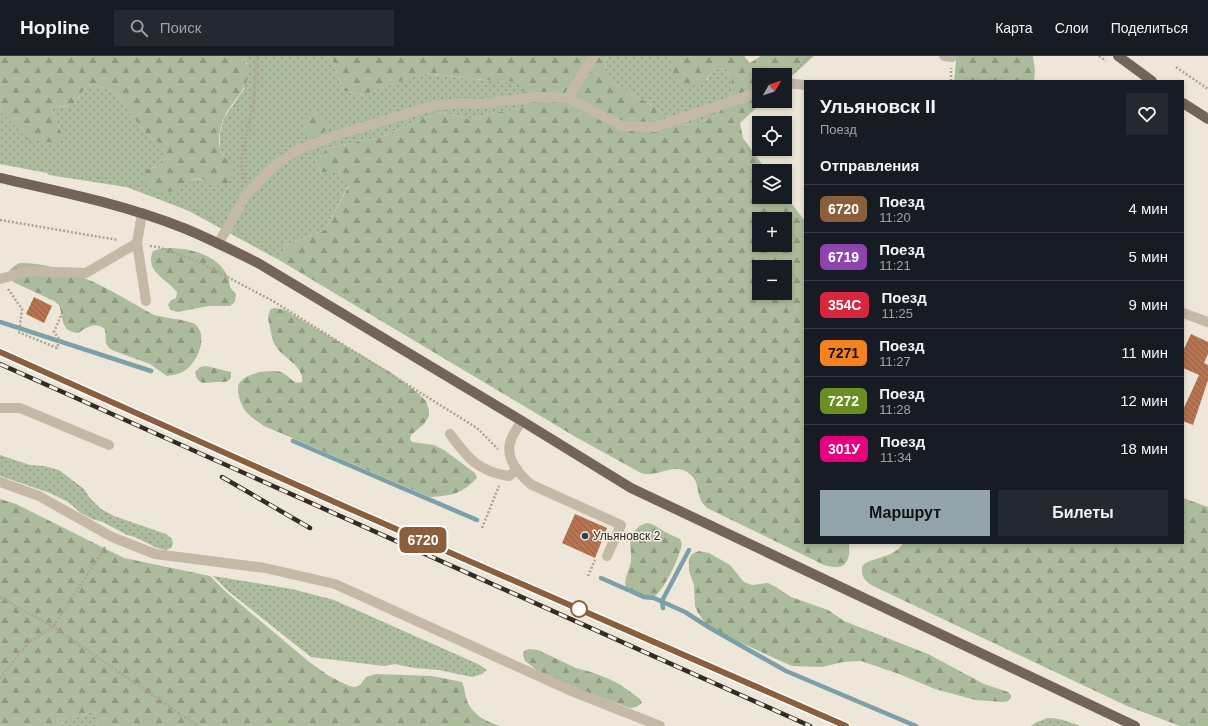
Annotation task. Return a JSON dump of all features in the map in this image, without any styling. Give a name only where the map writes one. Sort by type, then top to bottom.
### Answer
[{"type":"main road","points":[[1118,56],[1151,80]]},
{"type":"main road","points":[[1184,104],[1208,119]]},
{"type":"main road","points":[[0,178],[105,202],[142,213],[186,229],[258,263],[522,420],[631,488],[1135,726]]},
{"type":"street","points":[[568,98],[594,56]]},
{"type":"street","points":[[792,84],[804,85]]},
{"type":"street","points":[[218,244],[246,195],[272,168],[295,152],[337,135],[432,106],[460,103],[479,104],[537,97],[568,98],[622,126],[655,127],[752,94]]},
{"type":"street","points":[[142,213],[137,243],[146,301]]},
{"type":"street","points":[[1,279],[28,271],[86,273],[137,243]]},
{"type":"street","points":[[1184,313],[1208,322]]},
{"type":"street","points":[[0,408],[20,408],[109,445]]},
{"type":"street","points":[[522,420],[511,439],[509,448],[510,456],[517,469],[525,480],[532,485],[620,525],[607,556]]},
{"type":"street","points":[[450,434],[466,454],[487,471],[509,476],[517,469]]},
{"type":"street","points":[[0,482],[39,496],[112,538],[155,554],[265,568],[335,584],[569,690],[660,726]]},
{"type":"path","points":[[246,195],[241,160],[254,100],[257,56]]},
{"type":"path","points":[[795,72],[809,56]]},
{"type":"path","points":[[1176,67],[1208,88]]},
{"type":"path","points":[[0,220],[158,247],[197,260],[273,301],[477,428],[496,448],[510,456]]},
{"type":"path","points":[[1,279],[22,309],[18,332],[56,348],[59,341],[54,332],[62,313]]},
{"type":"path","points":[[483,526],[497,492]]},
{"type":"path","points":[[0,678],[29,642],[53,627],[112,538]]},
{"type":"path","points":[[589,575],[596,558]]},
{"type":"path","points":[[0,597],[53,627],[198,726]]},
{"type":"green space","points":[[0,56],[242,56],[247,65],[247,82],[228,110],[221,125],[219,137],[220,149],[231,167],[232,179],[223,187],[196,179],[179,189],[170,192],[159,192],[150,189],[146,186],[142,175],[148,169],[161,165],[167,156],[161,144],[147,135],[116,95],[106,88],[87,85],[72,107],[50,106],[62,134],[57,143],[28,140],[3,115],[0,103]]},
{"type":"green space","points":[[242,56],[328,56],[333,62],[344,91],[363,95],[422,73],[493,81],[521,82],[528,106],[469,119],[439,112],[381,137],[327,148],[316,162],[321,172],[338,172],[348,186],[325,230],[286,245],[279,260],[189,211],[126,187],[49,175],[47,173],[0,164],[0,103],[3,115],[62,134],[50,106],[72,107],[87,85],[106,88],[116,95],[147,135],[161,144],[167,156],[161,165],[148,169],[177,189],[191,181],[198,179],[213,185],[232,169],[220,149],[220,133],[224,118],[244,89],[247,63]]},
{"type":"green space","points":[[328,56],[606,56],[605,73],[613,83],[653,106],[680,125],[696,124],[718,114],[732,93],[732,80],[726,68],[715,69],[705,81],[693,86],[682,86],[675,78],[669,56],[744,56],[750,63],[761,56],[814,56],[792,76],[792,68],[752,68],[752,108],[756,108],[740,123],[743,138],[752,150],[752,156],[756,156],[762,164],[752,164],[752,204],[792,204],[804,220],[804,544],[849,544],[849,556],[845,564],[837,567],[824,565],[707,508],[700,499],[695,480],[685,471],[672,469],[654,474],[641,473],[574,436],[279,260],[286,245],[325,230],[348,187],[338,172],[321,172],[316,162],[327,148],[381,137],[439,112],[469,119],[527,106],[521,82],[493,81],[423,73],[363,95],[344,91],[333,62]]},
{"type":"green space","points":[[606,56],[669,56],[670,59],[707,80],[715,69],[726,68],[732,80],[732,93],[718,114],[696,124],[680,125],[653,106],[613,83],[605,74]]},
{"type":"green space","points":[[954,56],[1033,56],[1035,71],[1034,80],[954,80],[956,61]]},
{"type":"green space","points":[[315,112],[320,113],[326,119],[326,129],[320,135],[315,136],[310,135],[304,129],[303,124],[304,119],[310,113]]},
{"type":"green space","points":[[163,248],[190,250],[216,261],[227,275],[230,286],[236,294],[235,302],[230,306],[208,306],[178,312],[171,310],[168,305],[171,300],[176,298],[177,292],[154,269],[151,258],[153,251]]},
{"type":"green space","points":[[20,263],[38,264],[73,273],[107,288],[154,315],[193,323],[200,330],[201,336],[200,348],[195,360],[185,371],[167,376],[150,364],[109,348],[106,343],[105,329],[98,325],[91,326],[78,333],[68,330],[65,327],[59,305],[54,301],[13,282],[8,277],[11,268]]},
{"type":"green space","points":[[275,308],[285,310],[390,372],[418,393],[426,401],[429,416],[424,424],[411,435],[410,439],[412,442],[434,445],[444,450],[475,473],[477,478],[461,491],[450,495],[430,497],[264,426],[246,412],[240,401],[238,387],[244,378],[256,373],[276,371],[284,373],[296,383],[302,382],[300,371],[278,350],[273,341],[268,318],[271,309]]},
{"type":"green space","points":[[206,366],[231,372],[231,378],[225,382],[200,382],[196,377],[195,372],[200,367]]},
{"type":"green space","points":[[0,455],[30,465],[44,466],[59,470],[84,489],[89,497],[101,509],[114,516],[166,534],[172,539],[173,544],[171,548],[166,550],[157,548],[135,537],[127,535],[103,522],[92,519],[81,513],[68,502],[50,493],[0,476]]},
{"type":"green space","points":[[1184,498],[1208,507],[1208,726],[1180,726],[1127,706],[875,587],[863,577],[862,567],[864,564],[891,554],[902,544],[1184,544]]},
{"type":"green space","points":[[0,499],[16,504],[124,558],[210,576],[225,591],[308,661],[329,676],[349,686],[355,687],[360,685],[366,677],[376,674],[432,676],[462,682],[467,701],[476,714],[489,722],[500,726],[97,726],[96,714],[92,711],[81,716],[64,718],[61,726],[0,726]]},
{"type":"green space","points":[[647,523],[652,524],[680,539],[682,544],[678,557],[665,583],[655,596],[650,599],[644,599],[627,590],[625,582],[631,560],[631,538],[640,526]]},
{"type":"green space","points":[[699,551],[709,553],[730,565],[744,582],[752,585],[768,583],[791,597],[828,610],[844,621],[928,654],[984,684],[1008,692],[1011,695],[1011,698],[1008,701],[1003,702],[975,700],[935,689],[899,674],[861,661],[843,662],[822,667],[792,666],[730,638],[707,625],[698,613],[695,606],[694,585],[689,571],[689,559],[692,554]]},
{"type":"green space","points":[[213,576],[292,589],[334,600],[478,664],[487,670],[482,674],[472,677],[439,670],[414,668],[395,664],[384,666],[311,657],[228,591]]},
{"type":"green space","points":[[529,649],[538,650],[576,668],[609,679],[621,685],[640,699],[642,703],[636,707],[630,708],[578,689],[539,672],[525,661],[523,655],[524,651]]},
{"type":"green space","points":[[92,711],[96,714],[97,726],[61,726],[64,718],[81,716]]},
{"type":"green space","points":[[1048,718],[1060,719],[1080,726],[1031,726]]},
{"type":"building","points":[[34,297],[52,306],[44,323],[26,314]]},
{"type":"building","points":[[1191,334],[1208,342],[1208,354],[1204,363],[1208,365],[1208,380],[1193,425],[1184,421],[1184,408],[1199,375],[1184,368],[1184,349]]},
{"type":"building","name":"Ульяновск 2","points":[[575,514],[607,528],[595,558],[562,543]]},
{"type":"waterway","points":[[0,322],[151,371]]},
{"type":"waterway","points":[[293,441],[477,520]]},
{"type":"waterway","points":[[663,608],[662,601],[689,550]]},
{"type":"waterway","points":[[601,578],[644,597],[654,598],[685,612],[710,628],[786,671],[916,726]]},
{"type":"railway","points":[[0,352],[348,508],[846,726]]},
{"type":"railway","points":[[0,364],[810,726]]},
{"type":"railway","points":[[222,477],[310,528]]},
{"type":"train","name":"6720","points":[[0,352],[348,508],[846,726]]},
{"type":"place","name":"Ульяновск 2","points":[[585,536]]}]
